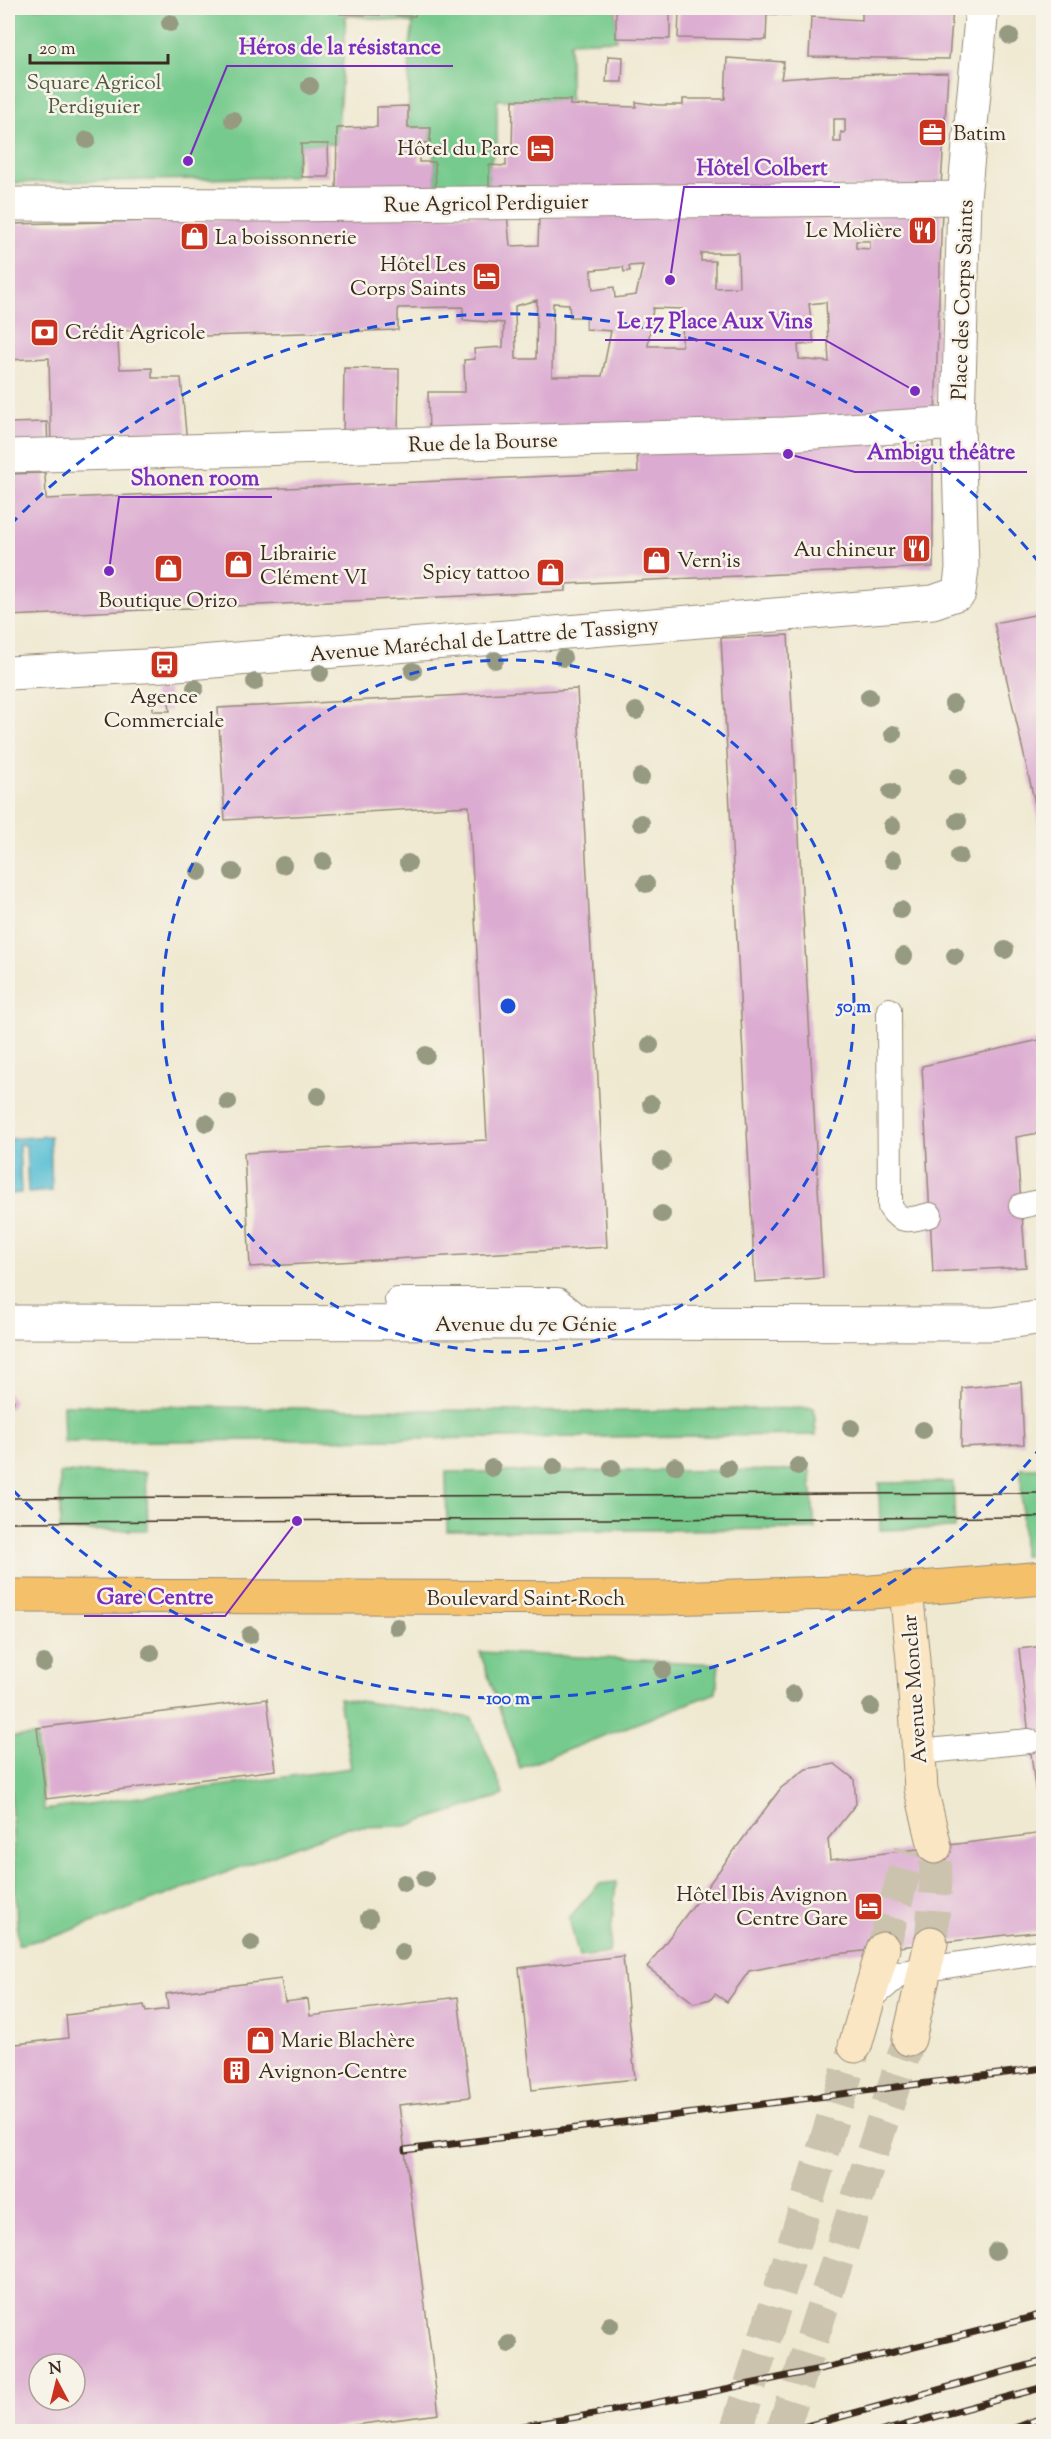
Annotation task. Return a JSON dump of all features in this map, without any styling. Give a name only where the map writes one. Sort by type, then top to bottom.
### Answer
[{"type":"main road","name":"Boulevard Saint-Roch","points":[[8,1596],[663,1598],[906,1590],[1044,1578]]},
{"type":"street","name":"Place des Corps Saints","points":[[959,593],[962,568],[958,423],[964,198],[982,8]]},
{"type":"street","name":"Rue Agricol Perdiguier","points":[[8,204],[301,205],[964,198]]},
{"type":"street","name":"Rue de la Bourse","points":[[8,456],[786,434],[958,423]]},
{"type":"street","name":"Avenue Maréchal de Lattre de Tassigny","points":[[8,673],[164,665],[933,602],[959,593]]},
{"type":"street","name":"Avenue du 7e Génie","points":[[8,1322],[993,1324],[1044,1317]]},
{"type":"street","name":"Avenue Monclar","points":[[906,1590],[913,1660],[923,1849]]},
{"type":"street","points":[[855,2046],[883,1949]]},
{"type":"street","points":[[909,2039],[929,1955]]},
{"type":"lane","points":[[889,1010],[890,1207],[896,1216],[905,1220],[930,1215]]},
{"type":"lane","points":[[397,1300],[558,1300],[588,1324]]},
{"type":"lane","points":[[919,1752],[1029,1742]]},
{"type":"lane","points":[[869,2000],[901,1973],[929,1955],[1044,1951]]},
{"type":"green space","name":"Square Agricol Perdiguier","points":[[8,8],[616,8],[616,40],[570,42],[570,100],[497,100],[497,145],[489,165],[489,193],[436,193],[435,162],[430,143],[431,129],[408,128],[410,45],[413,23],[346,15],[337,144],[301,144],[293,177],[8,183]]},
{"type":"green space","points":[[63,1405],[576,1412],[814,1408],[816,1435],[64,1442]]},
{"type":"green space","points":[[1021,1468],[1043,1468],[1043,1555],[1023,1555]]},
{"type":"green space","points":[[810,1470],[815,1529],[447,1531],[446,1472]]},
{"type":"green space","points":[[146,1472],[148,1530],[60,1531],[60,1473]]},
{"type":"green space","points":[[953,1482],[955,1528],[880,1530],[879,1483]]},
{"type":"green space","points":[[480,1652],[719,1664],[716,1693],[520,1768]]},
{"type":"green space","points":[[339,1698],[472,1718],[504,1795],[406,1826],[348,1827],[59,1935],[18,1945],[8,1737],[36,1736],[44,1810],[351,1768]]},
{"type":"green space","points":[[616,1882],[609,1953],[579,1957],[569,1918],[599,1884]]},
{"type":"water","points":[[50,1136],[52,1191],[28,1193],[26,1145],[19,1144],[21,1193],[8,1194],[8,1139]]},
{"type":"building","points":[[340,8],[415,8],[415,16],[340,14]]},
{"type":"building","points":[[616,8],[670,8],[670,39],[616,38]]},
{"type":"building","points":[[692,8],[790,8],[790,15],[767,14],[766,40],[678,38],[679,11]]},
{"type":"building","points":[[862,8],[953,8],[949,59],[809,57],[811,17],[862,20]]},
{"type":"building","points":[[608,56],[623,57],[622,82],[606,82]]},
{"type":"building","points":[[727,58],[784,62],[781,79],[833,75],[948,73],[941,186],[489,193],[489,165],[506,166],[506,152],[512,153],[513,100],[570,100],[570,105],[636,107],[636,102],[683,105],[683,99],[725,99]],"holes":[[[834,119],[845,119],[845,133],[841,132],[841,142],[834,142]]]},
{"type":"building","points":[[408,106],[408,128],[431,128],[430,143],[418,143],[419,162],[435,162],[436,193],[336,193],[337,128],[377,127],[377,107]]},
{"type":"building","points":[[301,144],[328,144],[329,177],[302,177]]},
{"type":"building","points":[[942,208],[935,417],[429,437],[428,392],[465,392],[464,360],[475,359],[474,349],[503,347],[504,323],[463,320],[463,307],[398,308],[398,330],[172,337],[172,329],[117,331],[120,369],[152,368],[152,378],[181,378],[187,444],[51,449],[49,358],[8,360],[8,224],[507,214],[510,246],[538,245],[539,217]],"holes":[[[856,241],[870,241],[870,249],[856,248]],[[701,253],[738,253],[739,287],[715,288],[715,261],[701,261]],[[643,265],[636,295],[615,298],[614,287],[593,290],[591,270],[623,267],[624,272],[630,271],[629,266]],[[537,300],[536,359],[516,359],[515,306]],[[826,302],[829,362],[799,359],[798,345],[814,344],[809,304]],[[553,303],[569,304],[570,317],[586,317],[586,329],[611,331],[602,376],[552,376]],[[653,308],[683,309],[682,346],[648,346]]]},
{"type":"building","points":[[344,368],[399,369],[398,438],[343,440]]},
{"type":"building","points":[[47,422],[48,451],[8,452],[8,423]]},
{"type":"building","points":[[933,438],[933,567],[566,584],[566,591],[8,616],[8,474],[45,473],[46,499],[638,472],[637,453]]},
{"type":"building","points":[[1044,613],[1044,839],[1043,839],[994,623]]},
{"type":"building","points":[[788,635],[823,1278],[755,1282],[721,638]]},
{"type":"building","points":[[577,689],[607,1247],[250,1267],[244,1153],[487,1140],[469,806],[225,820],[218,708]]},
{"type":"building","points":[[153,691],[168,691],[170,711],[153,711]]},
{"type":"building","points":[[1044,1039],[1044,1132],[1016,1137],[1026,1267],[933,1272],[922,1066]]},
{"type":"building","points":[[1021,1382],[1024,1444],[961,1447],[962,1388]]},
{"type":"building","points":[[8,1393],[14,1401],[8,1409]]},
{"type":"building","points":[[1044,1646],[1044,1804],[1037,1805],[1019,1649]]},
{"type":"building","points":[[267,1699],[276,1770],[46,1799],[37,1728]]},
{"type":"building","name":"Hôtel Ibis Avignon Centre Gare","points":[[835,1764],[854,1779],[856,1804],[828,1839],[830,1860],[1044,1833],[1044,1931],[836,1954],[749,1971],[727,2002],[715,1994],[711,1999],[694,2003],[647,1967],[781,1788],[806,1769]]},
{"type":"building","points":[[623,1956],[635,2079],[532,2090],[519,1968]]},
{"type":"building","points":[[281,1979],[285,2002],[308,1999],[310,2016],[458,1997],[470,2097],[399,2105],[439,2414],[301,2432],[8,2432],[8,2045],[68,2038],[66,2015],[144,2005],[146,2012],[168,2009],[166,1994]]},
{"type":"tunnel","points":[[931,1943],[936,1881],[935,1847]]},
{"type":"tunnel","points":[[883,1949],[910,1851]]},
{"type":"tunnel","points":[[782,2432],[909,2039]]},
{"type":"tunnel","points":[[736,2432],[855,2046]]},
{"type":"tram line","points":[[8,1498],[1044,1493]]},
{"type":"tram line","points":[[8,1522],[1044,1517]]},
{"type":"railway","points":[[405,2150],[1044,2068]]},
{"type":"railway","points":[[486,2432],[697,2395],[906,2349],[1044,2314]]},
{"type":"railway","points":[[785,2432],[1044,2361]]},
{"type":"railway","points":[[880,2432],[1044,2387]]},
{"type":"railway","points":[[1004,2432],[1044,2417]]},
{"type":"place","name":"Batim","points":[[932,133]]},
{"type":"place","name":"Hôtel du Parc","points":[[540,148]]},
{"type":"place","name":"Héros de la résistance","points":[[188,161]]},
{"type":"place","name":"Le Molière","points":[[923,230]]},
{"type":"place","name":"La boissonnerie","points":[[194,237]]},
{"type":"place","name":"Hôtel Les Corps Saints","points":[[487,276]]},
{"type":"place","name":"Hôtel Colbert","points":[[670,280]]},
{"type":"place","name":"Crédit Agricole","points":[[44,332]]},
{"type":"place","name":"Le 17 Place Aux Vins","points":[[915,391]]},
{"type":"place","name":"Ambigu théâtre","points":[[788,454]]},
{"type":"place","name":"Au chineur","points":[[917,549]]},
{"type":"place","name":"Vern’is","points":[[656,560]]},
{"type":"place","name":"Librairie Clément VI","points":[[239,565]]},
{"type":"place","name":"Boutique Orizo","points":[[168,569]]},
{"type":"place","name":"Shonen room","points":[[109,571]]},
{"type":"place","name":"Spicy tattoo","points":[[551,572]]},
{"type":"place","name":"Agence Commerciale","points":[[164,665]]},
{"type":"place","name":"Gare Centre","points":[[297,1521]]},
{"type":"place","name":"Hôtel Ibis Avignon Centre Gare","points":[[869,1906]]},
{"type":"place","name":"Marie Blachère","points":[[260,2040]]},
{"type":"place","name":"Avignon-Centre","points":[[237,2071]]}]
